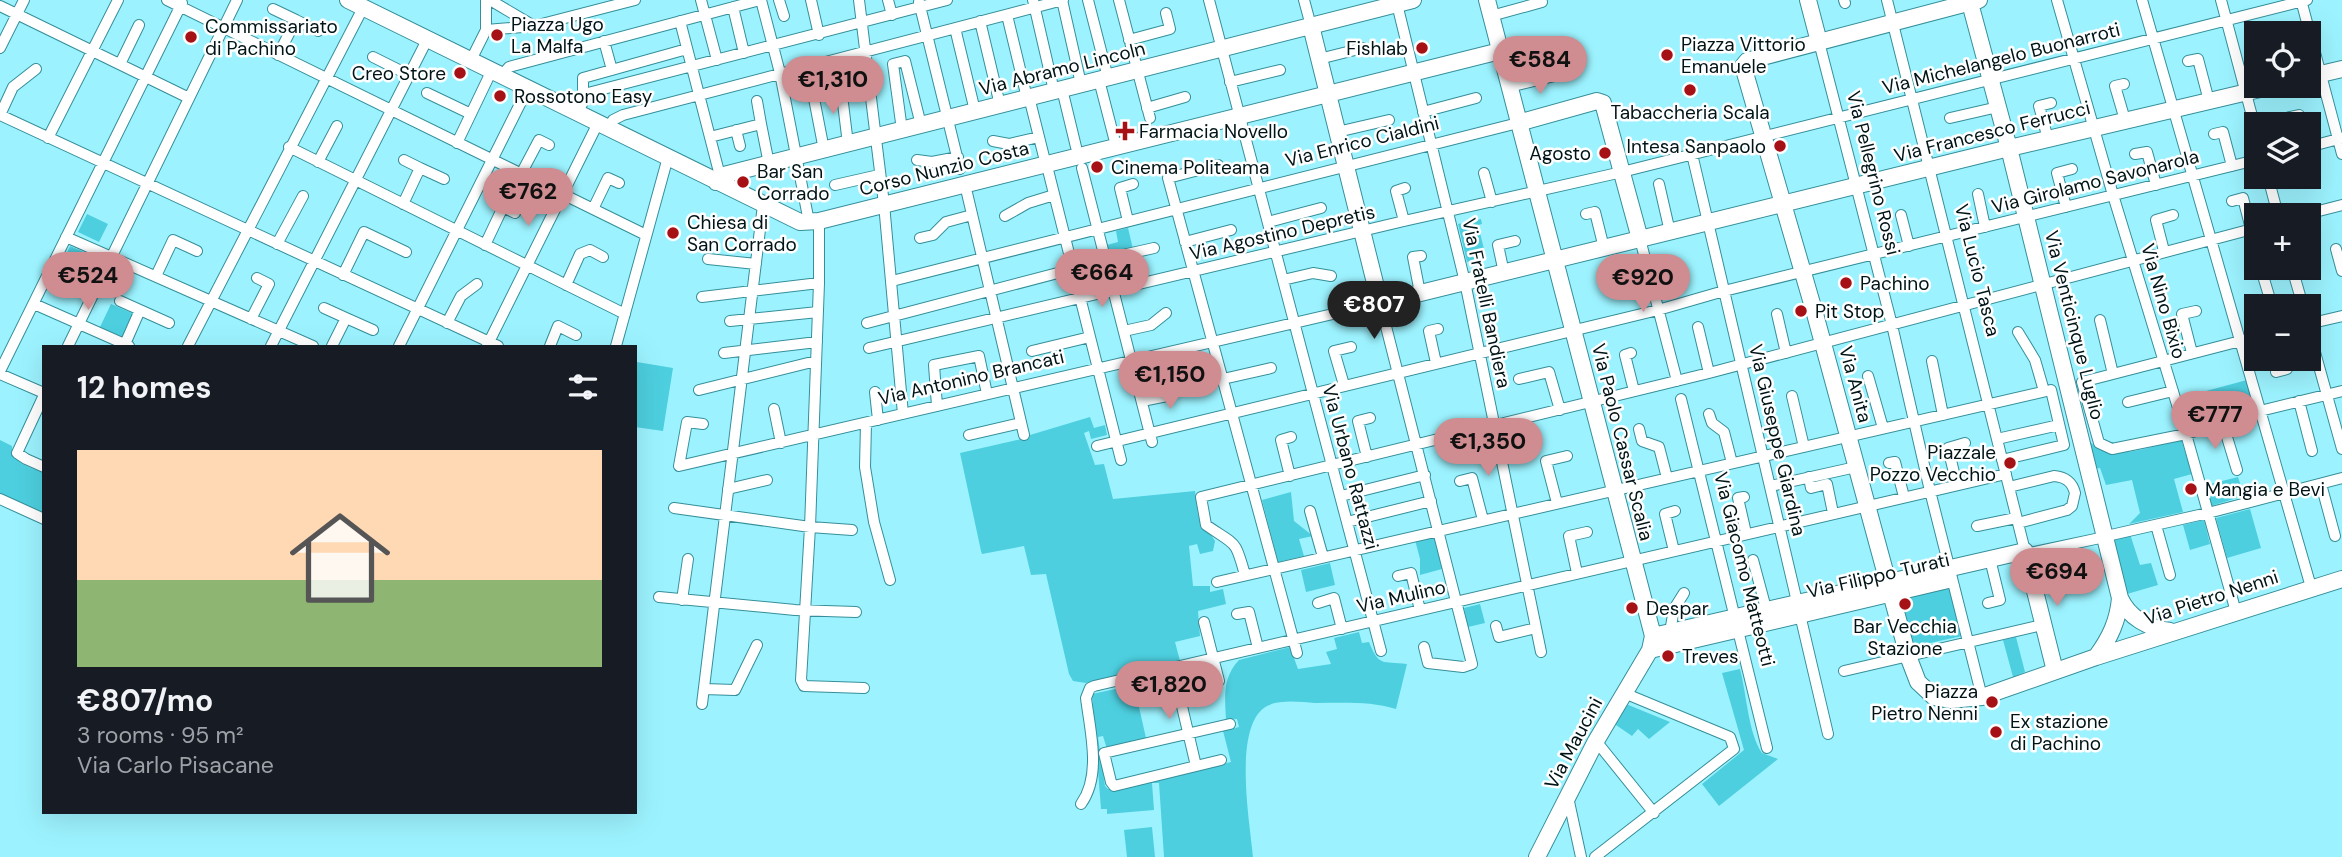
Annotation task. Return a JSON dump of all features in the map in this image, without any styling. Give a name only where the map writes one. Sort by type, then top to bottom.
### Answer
[{"type":"street","points":[[0,48],[24,0]]},
{"type":"street","points":[[48,138],[118,0]]},
{"type":"street","points":[[167,0],[182,3],[278,55],[646,235]]},
{"type":"street","points":[[68,345],[237,0]]},
{"type":"street","points":[[348,0],[528,88],[580,107],[603,125],[718,179],[791,219],[814,221]]},
{"type":"street","points":[[471,60],[486,30],[488,0],[537,25]]},
{"type":"street","points":[[486,30],[537,25],[635,0]]},
{"type":"street","points":[[701,0],[717,60]]},
{"type":"street","points":[[457,143],[471,114],[497,73],[509,67],[760,0],[780,73],[797,157],[814,221],[819,283],[801,680],[804,686],[864,688]]},
{"type":"street","points":[[779,0],[784,16]]},
{"type":"street","points":[[811,0],[819,34]]},
{"type":"street","points":[[859,0],[884,204],[904,414]]},
{"type":"street","points":[[888,0],[892,15]]},
{"type":"street","points":[[580,107],[588,93],[892,15],[920,4],[947,0]]},
{"type":"street","points":[[36,69],[13,87],[0,115],[491,345],[562,194],[603,125],[623,115],[1007,15],[1034,4],[1062,0],[1081,84]]},
{"type":"street","points":[[1088,0],[1114,138]]},
{"type":"street","points":[[1119,0],[1149,113],[1185,97]]},
{"type":"street","name":"Via Urbano Rattazzi","points":[[1209,0],[1381,651]]},
{"type":"street","points":[[1304,0],[1472,664],[1463,667],[1429,663],[1424,648]]},
{"type":"street","name":"Via Abramo Lincoln","points":[[718,179],[1396,2],[1413,0]]},
{"type":"street","name":"Via Pellegrino Rossi","points":[[1808,0],[1872,256],[1892,324],[1980,690]]},
{"type":"street","name":"Via Lucio Tasca","points":[[1887,0],[2054,671]]},
{"type":"street","name":"Via Nino Bixio","points":[[2057,0],[2236,612]]},
{"type":"street","points":[[2142,0],[2311,587]]},
{"type":"street","points":[[2221,0],[2244,89]]},
{"type":"street","points":[[2303,0],[2306,21]]},
{"type":"street","name":"Via Michelangelo Buonarroti","points":[[1622,172],[2303,0]]},
{"type":"street","points":[[1819,42],[1973,1]]},
{"type":"street","name":"Via Venticinque Luglio","points":[[1973,1],[2120,598]]},
{"type":"street","name":"Via Fratelli Bandiera","points":[[1396,2],[1465,282],[1541,652]]},
{"type":"street","points":[[1489,8],[1542,2]]},
{"type":"street","points":[[42,393],[0,372],[182,3]]},
{"type":"street","points":[[920,4],[960,169]]},
{"type":"street","points":[[1034,4],[1076,147]]},
{"type":"street","points":[[0,6],[189,98]]},
{"type":"street","points":[[733,7],[744,53]]},
{"type":"street","points":[[189,345],[363,8]]},
{"type":"street","name":"Via Paolo Cassar Scalia","points":[[1489,8],[1632,560],[1651,643]]},
{"type":"street","points":[[274,9],[318,31]]},
{"type":"street","points":[[1129,40],[1170,29],[1166,13]]},
{"type":"street","points":[[1007,15],[1044,157]]},
{"type":"street","points":[[278,55],[296,20]]},
{"type":"street","points":[[680,21],[718,179]]},
{"type":"street","points":[[980,21],[1000,105]]},
{"type":"street","points":[[120,64],[139,26]]},
{"type":"street","points":[[955,28],[975,111]]},
{"type":"street","points":[[272,345],[428,38]]},
{"type":"street","points":[[604,41],[612,70]]},
{"type":"street","name":"Via Anita","points":[[1819,42],[1747,65],[1908,656],[1918,682],[1925,691],[1940,698]]},
{"type":"street","points":[[1319,60],[1363,48]]},
{"type":"street","points":[[580,107],[583,78],[687,49]]},
{"type":"street","name":"Corso Nunzio Costa","points":[[814,221],[1500,51]]},
{"type":"street","points":[[373,57],[409,75]]},
{"type":"street","points":[[2188,61],[2198,59],[2209,101]]},
{"type":"street","points":[[901,130],[893,64],[905,61],[921,125]]},
{"type":"street","points":[[2321,74],[2342,69]]},
{"type":"street","points":[[1230,82],[1280,70]]},
{"type":"street","points":[[1509,88],[1563,74]]},
{"type":"street","points":[[841,79],[848,144]]},
{"type":"street","points":[[2124,84],[2115,86],[2125,120]]},
{"type":"street","points":[[400,345],[528,88]]},
{"type":"street","points":[[812,88],[824,150]]},
{"type":"street","points":[[2321,91],[2340,139],[2342,154]]},
{"type":"street","points":[[427,93],[471,114]]},
{"type":"street","name":"Via Francesco Ferrucci","points":[[1640,239],[2095,127],[2244,93]]},
{"type":"street","points":[[1423,111],[1476,98]]},
{"type":"street","points":[[757,101],[769,164]]},
{"type":"street","points":[[2048,139],[2039,106],[2052,103]]},
{"type":"street","name":"Via Enrico Cialdini","points":[[892,281],[1601,104],[1622,172]]},
{"type":"street","points":[[1950,118],[1998,107]]},
{"type":"street","points":[[1337,132],[1389,120]]},
{"type":"street","points":[[710,137],[761,124]]},
{"type":"street","points":[[318,162],[337,126]]},
{"type":"street","points":[[736,130],[740,146]]},
{"type":"street","points":[[2214,134],[2223,132],[2232,166]]},
{"type":"street","points":[[993,141],[1009,144],[1039,136]]},
{"type":"street","points":[[2321,144],[2340,139]]},
{"type":"street","points":[[521,174],[539,140],[549,145]]},
{"type":"street","points":[[289,147],[625,314]]},
{"type":"street","points":[[2135,155],[2147,152],[2156,185]]},
{"type":"street","name":"Via Giuseppe Giardina","points":[[1692,154],[1828,734]]},
{"type":"street","points":[[616,345],[668,157]]},
{"type":"street","points":[[917,160],[932,162],[958,157]]},
{"type":"street","points":[[404,160],[444,179]]},
{"type":"street","name":"Via Girolamo Savonarola","points":[[1097,446],[1151,437],[1232,412],[1658,310],[1724,291],[2244,163]]},
{"type":"street","points":[[1218,164],[1168,178],[1297,653]]},
{"type":"street","points":[[403,204],[420,168]]},
{"type":"street","points":[[1082,168],[1151,437]]},
{"type":"street","points":[[2066,207],[2057,173],[2072,169]]},
{"type":"street","points":[[1048,170],[1121,460]]},
{"type":"street","points":[[1622,172],[1677,381]]},
{"type":"street","name":"Via Agostino Depretis","points":[[869,348],[1622,172]]},
{"type":"street","points":[[1484,173],[1492,202]]},
{"type":"street","points":[[835,184],[879,175]]},
{"type":"street","points":[[593,209],[608,178],[619,183]]},
{"type":"street","points":[[1128,221],[1120,188],[1133,184]]},
{"type":"street","points":[[1659,184],[1670,232]]},
{"type":"street","points":[[1404,221],[1396,191],[1405,188]]},
{"type":"street","points":[[967,193],[1023,429],[969,435]]},
{"type":"street","points":[[1978,194],[1985,227]]},
{"type":"street","points":[[1005,216],[1028,203],[1054,195]]},
{"type":"street","points":[[277,244],[303,197]]},
{"type":"street","points":[[2232,201],[2243,198],[2245,203]]},
{"type":"street","points":[[702,704],[763,205]]},
{"type":"street","points":[[2321,210],[2342,205]]},
{"type":"street","points":[[485,244],[503,207],[515,214]]},
{"type":"street","points":[[1268,222],[1321,208]]},
{"type":"street","points":[[1586,214],[1595,212],[1604,248]]},
{"type":"street","points":[[920,238],[933,235],[946,222],[972,215]]},
{"type":"street","points":[[1901,215],[1909,246]]},
{"type":"street","points":[[2164,251],[2156,220],[2173,215]]},
{"type":"street","points":[[1185,242],[1231,230]]},
{"type":"street","points":[[1245,575],[1234,542],[1206,525],[1200,497],[1742,365],[2244,230]]},
{"type":"street","points":[[343,275],[364,232],[406,252]]},
{"type":"street","points":[[66,237],[311,345]]},
{"type":"street","name":"Via Antonino Brancati","points":[[704,424],[687,422],[679,466],[1295,324],[1640,239]]},
{"type":"street","points":[[156,276],[173,240],[198,251]]},
{"type":"street","points":[[1504,273],[1498,245],[1515,241]]},
{"type":"street","points":[[1105,260],[1154,248]]},
{"type":"street","points":[[2336,249],[2342,271]]},
{"type":"street","points":[[566,285],[580,254],[590,250],[603,257]]},
{"type":"street","points":[[1420,293],[1413,257],[1421,256]]},
{"type":"street","points":[[708,259],[756,264]]},
{"type":"street","points":[[867,323],[1073,269]]},
{"type":"street","points":[[49,271],[94,292]]},
{"type":"street","points":[[1283,279],[1313,273],[1331,276]]},
{"type":"street","points":[[251,319],[269,284],[257,278]]},
{"type":"street","points":[[702,297],[819,283]]},
{"type":"street","points":[[447,323],[461,296],[477,284]]},
{"type":"street","points":[[120,301],[169,323]]},
{"type":"street","points":[[34,304],[125,345]]},
{"type":"street","points":[[324,308],[373,330]]},
{"type":"street","points":[[127,345],[141,310]]},
{"type":"street","points":[[2192,353],[2182,314],[2196,311]]},
{"type":"street","points":[[730,321],[818,312]]},
{"type":"street","points":[[1124,331],[1152,325],[1166,313]]},
{"type":"street","points":[[1777,314],[1786,353]]},
{"type":"street","points":[[2321,322],[2342,316]]},
{"type":"street","points":[[332,345],[346,318]]},
{"type":"street","points":[[2100,320],[2113,374]]},
{"type":"street","points":[[550,345],[558,326],[576,335]]},
{"type":"street","points":[[1698,327],[1709,373]]},
{"type":"street","points":[[1436,363],[1429,331],[1438,329]]},
{"type":"street","points":[[2003,460],[2064,445],[2035,360],[2018,332]]},
{"type":"street","points":[[1032,351],[1090,337]]},
{"type":"street","points":[[2244,340],[2082,382],[2099,443],[2107,449],[2186,434],[2260,411],[2342,391]]},
{"type":"street","points":[[724,353],[817,342]]},
{"type":"street","points":[[1344,385],[1334,351],[1351,347]]},
{"type":"street","points":[[1632,353],[1625,355],[1634,391]]},
{"type":"street","points":[[937,406],[934,365],[979,356],[987,394]]},
{"type":"street","points":[[699,390],[816,361]]},
{"type":"street","points":[[1932,361],[1944,415]]},
{"type":"street","points":[[1223,379],[1271,368]]},
{"type":"street","points":[[2321,370],[2342,449]]},
{"type":"street","points":[[1519,379],[1549,372],[1560,410]]},
{"type":"street","points":[[1868,376],[1883,428]]},
{"type":"street","points":[[1142,401],[1167,396],[1186,386]]},
{"type":"street","points":[[1217,582],[2047,391]]},
{"type":"street","points":[[2128,402],[2173,391]]},
{"type":"street","points":[[875,392],[865,467],[874,522],[890,580]]},
{"type":"street","points":[[1791,396],[1804,447]]},
{"type":"street","points":[[42,398],[17,453],[42,466]]},
{"type":"street","name":"Via Giacomo Matteotti","points":[[1681,399],[1767,748]]},
{"type":"street","points":[[2299,401],[2312,451]]},
{"type":"street","points":[[774,409],[780,443]]},
{"type":"street","points":[[1709,414],[1712,423],[1724,432],[1732,463]]},
{"type":"street","points":[[1367,457],[1358,421],[1370,418]]},
{"type":"street","points":[[2223,424],[2237,470]]},
{"type":"street","points":[[1997,439],[2059,425]]},
{"type":"street","points":[[1639,429],[1642,441],[1659,447],[1667,478]]},
{"type":"street","points":[[1290,475],[1281,440],[1291,438]]},
{"type":"street","points":[[1957,485],[1948,447],[1965,443]]},
{"type":"street","points":[[1556,503],[1546,461],[1567,456]]},
{"type":"street","points":[[1889,463],[1895,462],[1904,497]]},
{"type":"street","points":[[1771,486],[1856,467]]},
{"type":"street","name":"Via Mulino","points":[[1081,804],[1091,784],[1092,759],[1086,698],[1090,688],[1094,686],[2006,474]]},
{"type":"street","points":[[1341,496],[1425,475]]},
{"type":"street","points":[[1977,526],[2067,510],[2075,499],[2068,480],[2061,476],[2009,486]]},
{"type":"street","points":[[1809,477],[1811,488],[1827,484],[1833,513]]},
{"type":"street","points":[[1460,481],[1472,478],[1483,520]]},
{"type":"street","name":"Via Filippo Turati","points":[[1737,623],[2208,513],[2342,478]]},
{"type":"street","points":[[728,489],[767,480]]},
{"type":"street","points":[[2321,484],[2335,536]]},
{"type":"street","points":[[1744,496],[1738,498],[1746,533]]},
{"type":"street","points":[[0,499],[42,518]]},
{"type":"street","points":[[1348,522],[1431,501]]},
{"type":"street","points":[[674,508],[810,527],[852,530]]},
{"type":"street","points":[[1310,511],[1323,557]]},
{"type":"street","points":[[1652,517],[1670,512],[1674,551]]},
{"type":"street","points":[[2156,525],[2170,575]]},
{"type":"street","points":[[1577,573],[1569,536],[1587,532]]},
{"type":"street","points":[[682,600],[688,559]]},
{"type":"street","points":[[1753,560],[1768,616]]},
{"type":"street","points":[[1988,603],[2000,600],[1992,564]]},
{"type":"street","points":[[1398,576],[1411,573],[1420,610]]},
{"type":"street","name":"Via Pietro Nenni","points":[[1940,698],[2054,671],[2342,579]]},
{"type":"street","points":[[1670,632],[1674,609],[1684,593]]},
{"type":"street","points":[[659,597],[856,612]]},
{"type":"street","points":[[1318,603],[1334,598],[1342,629]]},
{"type":"street","points":[[2120,598],[2123,605],[2139,620],[2172,632]]},
{"type":"street","points":[[2096,657],[2109,638],[2117,619],[2120,598]]},
{"type":"street","points":[[1237,614],[1249,612],[1258,648]]},
{"type":"street","points":[[1204,622],[1219,681]]},
{"type":"street","points":[[1651,643],[1670,632],[1737,623]]},
{"type":"street","points":[[1651,643],[1737,623]]},
{"type":"street","points":[[1844,671],[2042,625]]},
{"type":"street","points":[[1496,626],[1499,637],[1536,628]]},
{"type":"street","name":"Via Maucini","points":[[1537,857],[1596,741],[1651,643]]},
{"type":"street","points":[[704,689],[735,690],[757,645]]},
{"type":"street","points":[[1173,668],[1196,766]]},
{"type":"street","points":[[1595,857],[1734,749],[1730,737],[1624,693]]},
{"type":"street","points":[[1221,760],[1114,786],[1104,753],[1230,724]]},
{"type":"street","points":[[1596,741],[1654,813]]},
{"type":"street","points":[[1568,797],[1581,857]]},
{"type":"shaded area","points":[[87,214],[108,224],[99,242],[78,232]]},
{"type":"shaded area","points":[[1481,219],[1482,224],[1478,225],[1486,257],[1467,262],[1458,224]]},
{"type":"shaded area","points":[[1128,228],[1133,249],[1110,255],[1107,245],[1118,242],[1116,231]]},
{"type":"shaded area","points":[[70,246],[84,252],[73,274],[60,268]]},
{"type":"shaded area","points":[[111,304],[134,314],[123,337],[100,327]]},
{"type":"shaded area","points":[[637,362],[673,368],[663,431],[637,427]]},
{"type":"shaded area","points":[[2247,380],[2255,409],[2188,427],[2180,398]]},
{"type":"shaded area","points":[[1090,417],[1094,428],[1105,425],[1107,435],[1091,439],[1089,431],[1084,433],[1095,465],[1104,464],[1113,499],[1195,491],[1198,515],[1215,541],[1213,551],[1200,554],[1197,544],[1189,546],[1193,586],[1210,586],[1210,592],[1223,589],[1226,604],[1198,611],[1200,636],[1175,642],[1180,661],[1086,683],[1073,681],[1069,674],[1046,574],[1031,575],[1024,546],[982,554],[960,453],[1030,437]]},
{"type":"shaded area","points":[[2087,439],[2097,447],[2119,452],[2144,449],[2181,439],[2192,474],[2174,479],[2183,512],[2129,524],[2140,513],[2132,480],[2106,485],[2100,468],[2094,469]]},
{"type":"shaded area","points":[[0,440],[12,446],[18,461],[42,472],[42,515],[0,496]]},
{"type":"shaded area","points":[[2238,477],[2244,496],[2211,506],[2206,485]]},
{"type":"shaded area","points":[[1291,492],[1294,521],[1313,536],[1299,539],[1304,556],[1278,562],[1262,500]]},
{"type":"shaded area","points":[[2250,509],[2261,548],[2227,558],[2216,518]]},
{"type":"shaded area","points":[[2204,520],[2210,544],[2190,550],[2183,525]]},
{"type":"shaded area","points":[[2130,534],[2140,565],[2151,563],[2158,585],[2127,594],[2112,537]]},
{"type":"shaded area","points":[[1435,537],[1442,569],[1420,575],[1420,559],[1415,540]]},
{"type":"shaded area","points":[[1330,563],[1335,585],[1306,592],[1301,570]]},
{"type":"shaded area","points":[[1951,587],[1962,636],[1912,647],[1903,611],[1910,609],[1908,598]]},
{"type":"shaded area","points":[[1480,604],[1485,623],[1468,627],[1464,608]]},
{"type":"shaded area","points":[[1359,632],[1362,643],[1369,642],[1376,656],[1382,661],[1407,664],[1396,709],[1366,704],[1284,702],[1267,706],[1256,717],[1246,753],[1253,857],[1164,857],[1159,783],[1152,783],[1154,810],[1107,814],[1107,809],[1101,809],[1092,694],[1134,685],[1146,738],[1107,749],[1103,736],[1098,737],[1105,786],[1108,789],[1116,789],[1231,762],[1223,731],[1239,727],[1237,719],[1226,720],[1226,688],[1230,674],[1239,660],[1290,647],[1298,669],[1331,664],[1326,652],[1337,649],[1334,638]]},
{"type":"shaded area","points":[[2016,637],[2025,672],[2013,677],[2003,640]]},
{"type":"shaded area","points":[[1740,669],[1757,744],[1762,753],[1778,759],[1719,806],[1702,784],[1744,750],[1722,673]]},
{"type":"shaded area","points":[[1626,704],[1670,722],[1649,739],[1638,729],[1632,736],[1613,723]]},
{"type":"shaded area","points":[[1152,827],[1155,857],[1127,857],[1124,830]]},
{"type":"place","name":"Piazza Ugo La Malfa","points":[[497,35]]},
{"type":"place","name":"Commissariato di Pachino","points":[[191,37]]},
{"type":"place","name":"Fishlab","points":[[1422,48]]},
{"type":"place","name":"Piazza Vittorio Emanuele","points":[[1667,55]]},
{"type":"place","name":"Creo Store","points":[[460,73]]},
{"type":"place","name":"Tabaccheria Scala","points":[[1690,90]]},
{"type":"place","name":"Rossotono Easy","points":[[500,96]]},
{"type":"place","name":"Farmacia Novello","points":[[1125,131]]},
{"type":"place","name":"Intesa Sanpaolo","points":[[1780,146]]},
{"type":"place","name":"Agosto","points":[[1605,153]]},
{"type":"place","name":"Cinema Politeama","points":[[1097,167]]},
{"type":"place","name":"Bar San Corrado","points":[[743,182]]},
{"type":"place","name":"Chiesa di San Corrado","points":[[673,233]]},
{"type":"place","name":"Pachino","points":[[1846,283]]},
{"type":"place","name":"Pit Stop","points":[[1801,311]]},
{"type":"place","name":"Piazzale Pozzo Vecchio","points":[[2010,463]]},
{"type":"place","name":"Mangia e Bevi","points":[[2191,489]]},
{"type":"place","name":"Bar Vecchia Stazione","points":[[1905,604]]},
{"type":"place","name":"Despar","points":[[1632,608]]},
{"type":"place","name":"Treves","points":[[1668,656]]},
{"type":"place","name":"Piazza Pietro Nenni","points":[[1992,702]]},
{"type":"place","name":"Ex stazione di Pachino","points":[[1996,732]]}]
